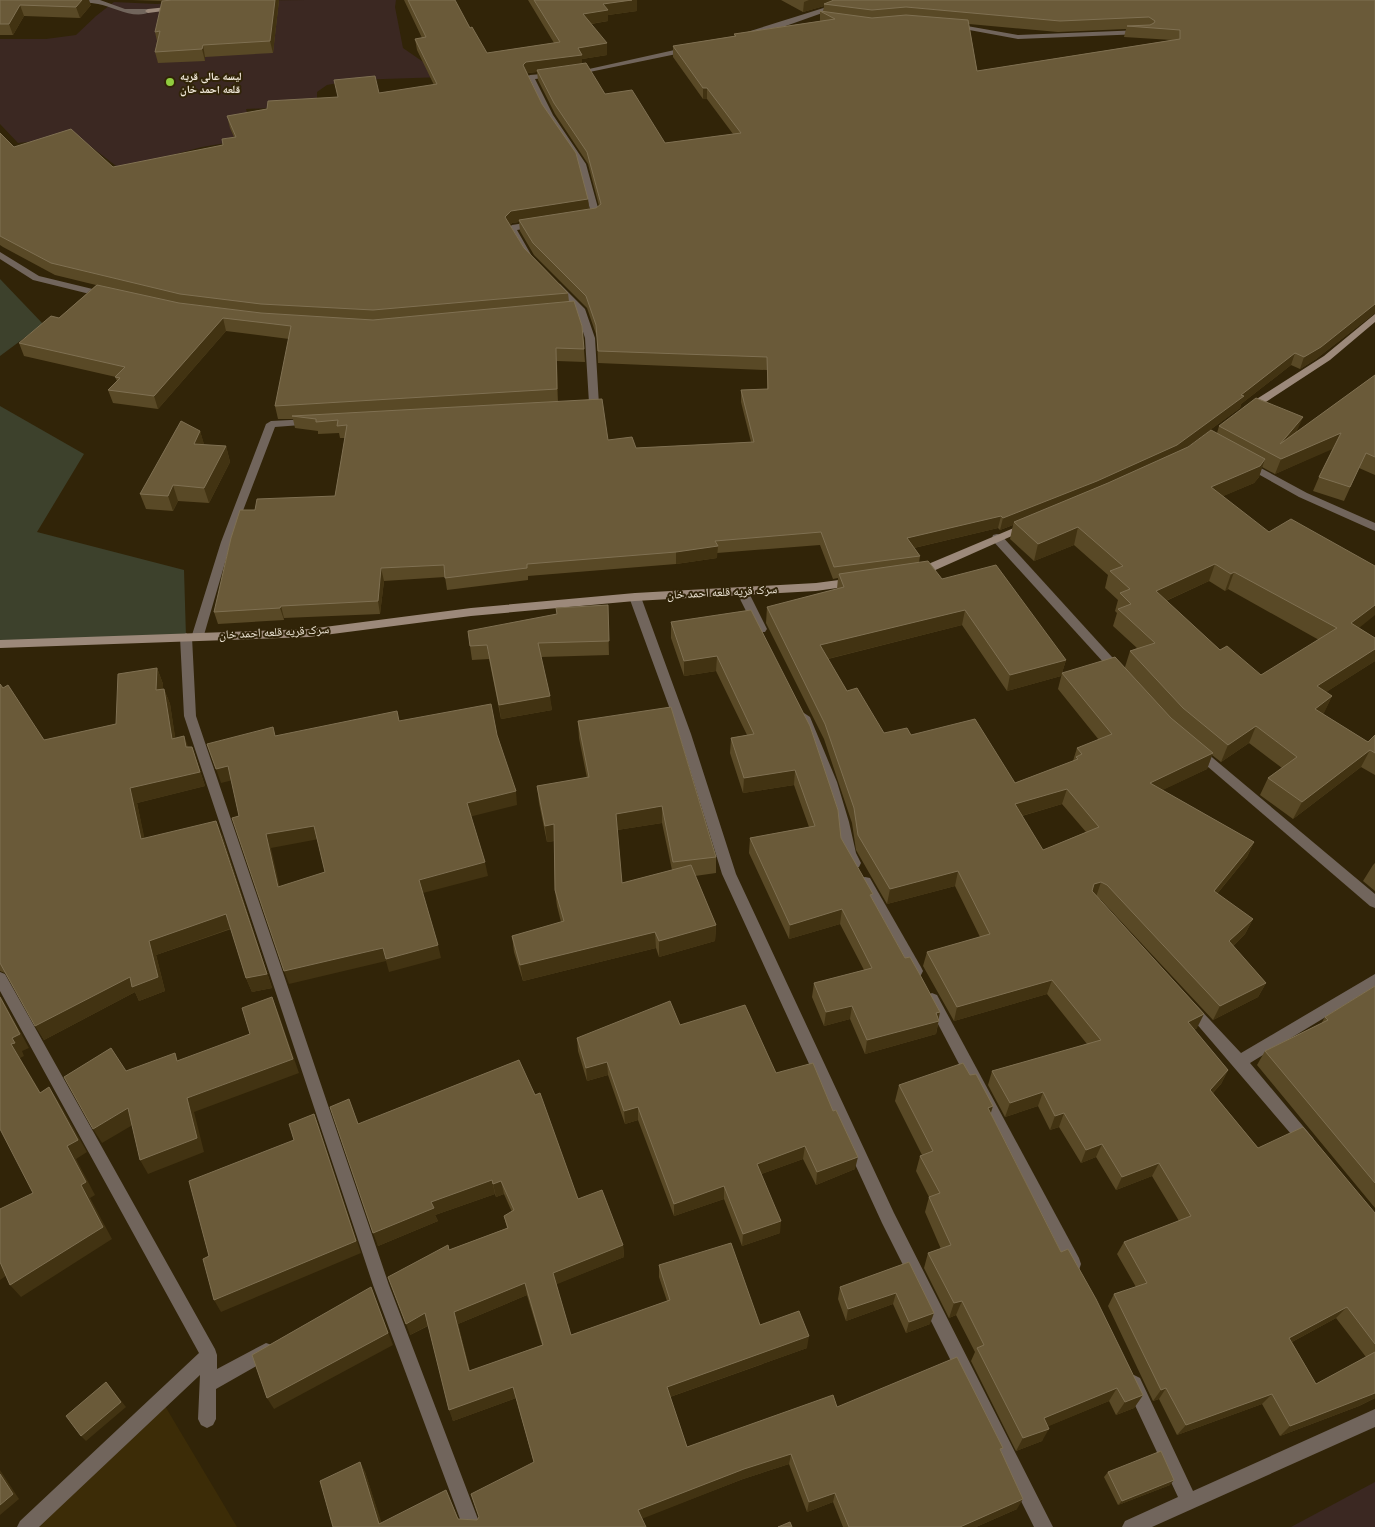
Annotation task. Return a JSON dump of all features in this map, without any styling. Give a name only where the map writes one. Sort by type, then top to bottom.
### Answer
[{"type":"street","points":[[43,0],[101,1],[124,11],[148,11],[189,6]]},
{"type":"street","points":[[741,35],[777,26],[856,0]]},
{"type":"street","points":[[807,16],[825,18]]},
{"type":"street","points":[[943,25],[1018,37],[1147,32]]},
{"type":"street","points":[[569,74],[696,47]]},
{"type":"street","points":[[559,74],[530,77],[550,115],[582,164],[596,216],[577,218]]},
{"type":"street","points":[[535,264],[512,228],[549,222]]},
{"type":"street","points":[[0,255],[36,278],[119,298]]},
{"type":"street","points":[[548,277],[575,309],[590,338],[594,405],[575,406]]},
{"type":"street","points":[[1236,418],[1258,401],[1327,358],[1375,317]]},
{"type":"street","points":[[320,421],[271,424],[192,636],[190,716],[381,1285],[472,1527]]},
{"type":"street","points":[[1239,459],[1303,495],[1375,527]]},
{"type":"street","points":[[911,574],[921,573],[1039,521]]},
{"type":"street","points":[[997,538],[1126,679]]},
{"type":"street","name":"سرک قریه قلعه احمد خان","points":[[0,644],[309,633],[471,612],[635,597],[816,587],[864,581]]},
{"type":"street","points":[[742,591],[768,644]]},
{"type":"street","points":[[635,597],[685,734],[729,874],[888,1218],[1044,1527]]},
{"type":"street","points":[[798,705],[819,749],[844,824],[848,852],[923,982],[1082,1280]]},
{"type":"street","points":[[1186,742],[1375,902]]},
{"type":"street","points":[[0,978],[209,1355],[207,1419]]},
{"type":"street","points":[[1240,1062],[1375,980]]},
{"type":"street","points":[[1180,998],[1240,1062],[1320,1157]]},
{"type":"street","points":[[364,1295],[381,1285]]},
{"type":"street","points":[[208,1384],[277,1344]]},
{"type":"street","points":[[26,1527],[209,1355]]},
{"type":"street","points":[[1126,1368],[1189,1502]]},
{"type":"street","points":[[1131,1527],[1375,1418]]},
{"type":"shaded area","name":"لیسه عالی قریه قلعه احمد خان","points":[[396,0],[395,7],[403,48],[445,77],[353,80],[327,85],[317,92],[317,106],[246,109],[255,138],[202,147],[120,169],[85,142],[72,137],[18,143],[0,124],[0,39],[46,39],[76,35],[114,2],[157,4],[195,1]]},
{"type":"shaded area","points":[[165,1406],[237,1527],[38,1527]]},
{"type":"shaded area","points":[[1375,1482],[1375,1527],[1291,1527]]},
{"type":"green space","points":[[0,279],[43,324],[0,356]]},
{"type":"green space","points":[[0,406],[84,454],[37,532],[184,570],[186,637],[0,644]]},
{"type":"building","points":[[0,0],[82,0],[76,7],[20,5],[9,24],[0,24]]},
{"type":"building","points":[[275,0],[270,41],[203,45],[202,49],[155,52],[160,31],[155,32],[162,1]]},
{"type":"building","points":[[408,0],[455,0],[470,28],[472,27],[487,53],[560,42],[534,0],[632,0],[603,4],[608,10],[583,14],[607,43],[578,48],[582,55],[526,62],[523,65],[542,104],[576,153],[588,199],[511,211],[505,217],[524,248],[568,293],[373,310],[261,304],[180,294],[51,263],[0,236],[0,133],[14,147],[71,129],[113,167],[223,145],[222,139],[236,137],[227,116],[267,109],[268,101],[338,97],[334,80],[375,76],[379,93],[437,84],[415,39],[426,37]]},
{"type":"building","points":[[834,0],[1375,0],[1375,304],[1321,347],[1304,357],[1295,353],[1241,395],[1244,396],[1177,445],[1097,481],[1003,518],[1001,516],[907,538],[920,556],[834,567],[821,532],[715,541],[718,546],[676,552],[527,564],[527,568],[445,578],[444,565],[381,568],[378,601],[281,606],[280,608],[214,612],[231,538],[240,510],[255,510],[257,499],[335,496],[347,425],[337,426],[338,420],[316,422],[316,419],[292,416],[602,399],[608,440],[632,437],[636,448],[754,442],[741,390],[768,389],[767,357],[598,351],[596,325],[586,296],[533,243],[519,220],[596,208],[601,204],[587,152],[554,103],[537,70],[586,63],[605,94],[632,90],[665,143],[741,133],[707,88],[703,88],[673,46],[736,36],[734,34],[835,19],[820,11],[872,18],[906,15],[968,20],[977,71],[1180,39],[1180,30],[1127,26],[1150,25],[1154,23],[1155,21],[1149,17],[1060,21],[906,7],[872,10],[824,4]]},
{"type":"building","points":[[97,285],[179,303],[261,313],[373,320],[574,301],[582,326],[584,349],[556,348],[557,389],[275,406],[291,326],[223,318],[154,396],[108,390],[120,378],[115,377],[125,367],[19,343],[51,316],[59,318]]},
{"type":"building","points":[[1375,375],[1375,457],[1366,453],[1350,487],[1319,477],[1341,433],[1281,459],[1219,426],[1256,398],[1303,417],[1280,444]]},
{"type":"building","points":[[181,421],[200,431],[194,444],[226,446],[204,488],[173,485],[168,496],[140,494]]},
{"type":"building","points":[[1211,430],[1265,459],[1260,466],[1211,487],[1269,532],[1291,519],[1375,566],[1375,605],[1351,623],[1375,638],[1375,649],[1317,686],[1332,696],[1315,709],[1368,742],[1375,735],[1375,753],[1370,750],[1302,802],[1268,778],[1297,757],[1256,726],[1228,745],[1183,708],[1130,651],[1155,643],[1118,609],[1131,604],[1120,593],[1130,589],[1110,571],[1123,566],[1078,527],[1038,544],[1014,522],[1188,447]],"holes":[[[1215,564],[1231,574],[1234,572],[1337,628],[1261,675],[1227,646],[1220,650],[1156,591]]]},
{"type":"building","points":[[928,561],[942,579],[996,565],[1066,660],[1010,675],[965,610],[820,645],[847,691],[857,688],[884,733],[907,728],[911,735],[975,719],[1015,783],[1078,759],[1076,757],[1082,754],[1077,748],[1112,734],[1062,673],[1115,657],[1171,718],[1213,753],[1150,783],[1254,842],[1214,891],[1253,919],[1229,941],[1266,983],[1220,1006],[1107,885],[1101,882],[1094,884],[1092,891],[1204,1014],[1188,1022],[1228,1070],[1210,1090],[1258,1148],[1303,1127],[1375,1213],[1375,1344],[1347,1307],[1289,1338],[1316,1384],[1375,1352],[1375,1393],[1290,1426],[1272,1394],[1186,1425],[1166,1388],[1161,1390],[1114,1294],[1147,1283],[1124,1242],[1191,1216],[1159,1163],[1122,1177],[1102,1144],[1086,1150],[1064,1113],[1055,1116],[1043,1092],[1010,1103],[992,1071],[1101,1040],[1052,980],[957,1007],[927,952],[990,934],[958,871],[890,889],[858,835],[854,808],[825,724],[767,607],[844,587],[839,574]],"holes":[[[1067,789],[1099,827],[1043,850],[1015,804]]]},
{"type":"building","points":[[608,605],[609,641],[538,643],[550,696],[499,705],[487,645],[470,646],[468,631],[557,614],[556,608]]},
{"type":"building","points":[[751,610],[810,726],[838,810],[841,838],[873,894],[870,895],[905,958],[910,957],[940,1012],[936,1013],[939,1021],[867,1040],[852,1006],[826,1012],[814,983],[872,968],[842,909],[790,925],[750,838],[815,826],[795,770],[744,778],[731,738],[754,734],[717,656],[684,661],[671,622]]},
{"type":"building","points":[[157,668],[156,690],[164,689],[172,739],[184,736],[186,747],[192,747],[200,772],[130,788],[141,839],[216,821],[267,974],[246,978],[226,914],[149,941],[158,977],[132,987],[130,977],[35,1026],[0,963],[0,684],[3,688],[8,685],[44,740],[116,724],[118,674]]},
{"type":"building","points":[[491,704],[497,735],[516,791],[467,803],[485,862],[419,880],[438,945],[386,959],[383,948],[284,971],[232,818],[239,816],[228,766],[216,769],[207,744],[273,727],[275,736],[397,711],[399,721]],"holes":[[[314,826],[325,872],[278,887],[266,834]]]},
{"type":"building","points":[[671,707],[716,857],[673,862],[662,806],[616,814],[622,883],[691,865],[716,925],[659,941],[655,932],[520,965],[512,936],[564,921],[555,890],[554,824],[545,826],[537,786],[589,777],[578,721]]},
{"type":"building","points":[[1375,986],[1375,1183],[1265,1051],[1328,1020],[1325,1017]]},
{"type":"building","points":[[0,997],[20,1034],[12,1038],[15,1043],[11,1044],[40,1093],[49,1087],[78,1140],[67,1146],[86,1182],[81,1185],[103,1227],[10,1285],[0,1262],[0,1209],[33,1193],[0,1129]]},
{"type":"building","points":[[272,997],[293,1059],[187,1098],[197,1138],[140,1160],[128,1108],[93,1129],[64,1077],[111,1048],[126,1071],[175,1053],[177,1061],[250,1034],[242,1008]]},
{"type":"building","points":[[670,1001],[680,1025],[745,1005],[776,1073],[813,1063],[833,1111],[836,1110],[858,1157],[817,1172],[805,1146],[757,1164],[781,1221],[743,1234],[724,1186],[674,1204],[638,1107],[624,1111],[607,1062],[586,1068],[577,1038]]},
{"type":"building","points":[[519,1060],[535,1095],[540,1093],[578,1199],[602,1190],[623,1245],[553,1273],[571,1335],[670,1300],[659,1265],[731,1243],[760,1325],[799,1311],[809,1336],[667,1387],[687,1447],[833,1395],[837,1407],[957,1357],[1003,1448],[1000,1449],[1023,1499],[960,1527],[849,1527],[835,1493],[809,1502],[791,1454],[744,1469],[638,1510],[646,1527],[333,1527],[320,1481],[360,1462],[379,1524],[446,1490],[458,1519],[477,1520],[479,1517],[471,1494],[534,1462],[513,1387],[449,1410],[425,1313],[406,1324],[388,1277],[448,1245],[449,1250],[508,1228],[504,1216],[514,1210],[501,1181],[493,1184],[492,1180],[431,1202],[434,1208],[373,1233],[330,1107],[349,1099],[358,1124]],"holes":[[[525,1283],[543,1345],[469,1371],[454,1312]]]},
{"type":"building","points":[[963,1063],[970,1075],[976,1074],[993,1106],[988,1108],[1061,1252],[1068,1249],[1096,1299],[1143,1395],[1125,1402],[1117,1388],[1044,1418],[1049,1429],[1023,1438],[977,1348],[984,1345],[962,1301],[954,1303],[928,1253],[951,1245],[929,1197],[940,1193],[920,1156],[933,1151],[899,1085]]},
{"type":"building","points":[[314,1114],[356,1241],[214,1300],[203,1259],[209,1256],[189,1181],[294,1140],[289,1124]]},
{"type":"building","points":[[909,1262],[934,1313],[909,1322],[896,1293],[848,1309],[840,1287]]},
{"type":"building","points":[[371,1287],[388,1333],[267,1398],[252,1355]]},
{"type":"building","points":[[106,1382],[121,1402],[81,1436],[66,1416]]},
{"type":"building","points":[[1161,1451],[1174,1480],[1122,1501],[1108,1472]]},
{"type":"building","points":[[0,1474],[13,1494],[0,1505]]},
{"type":"building","points":[[790,1522],[792,1527],[778,1527]]},
{"type":"place","name":"لیسه عالی قریه قلعه احمد خان","points":[[170,82]]}]
